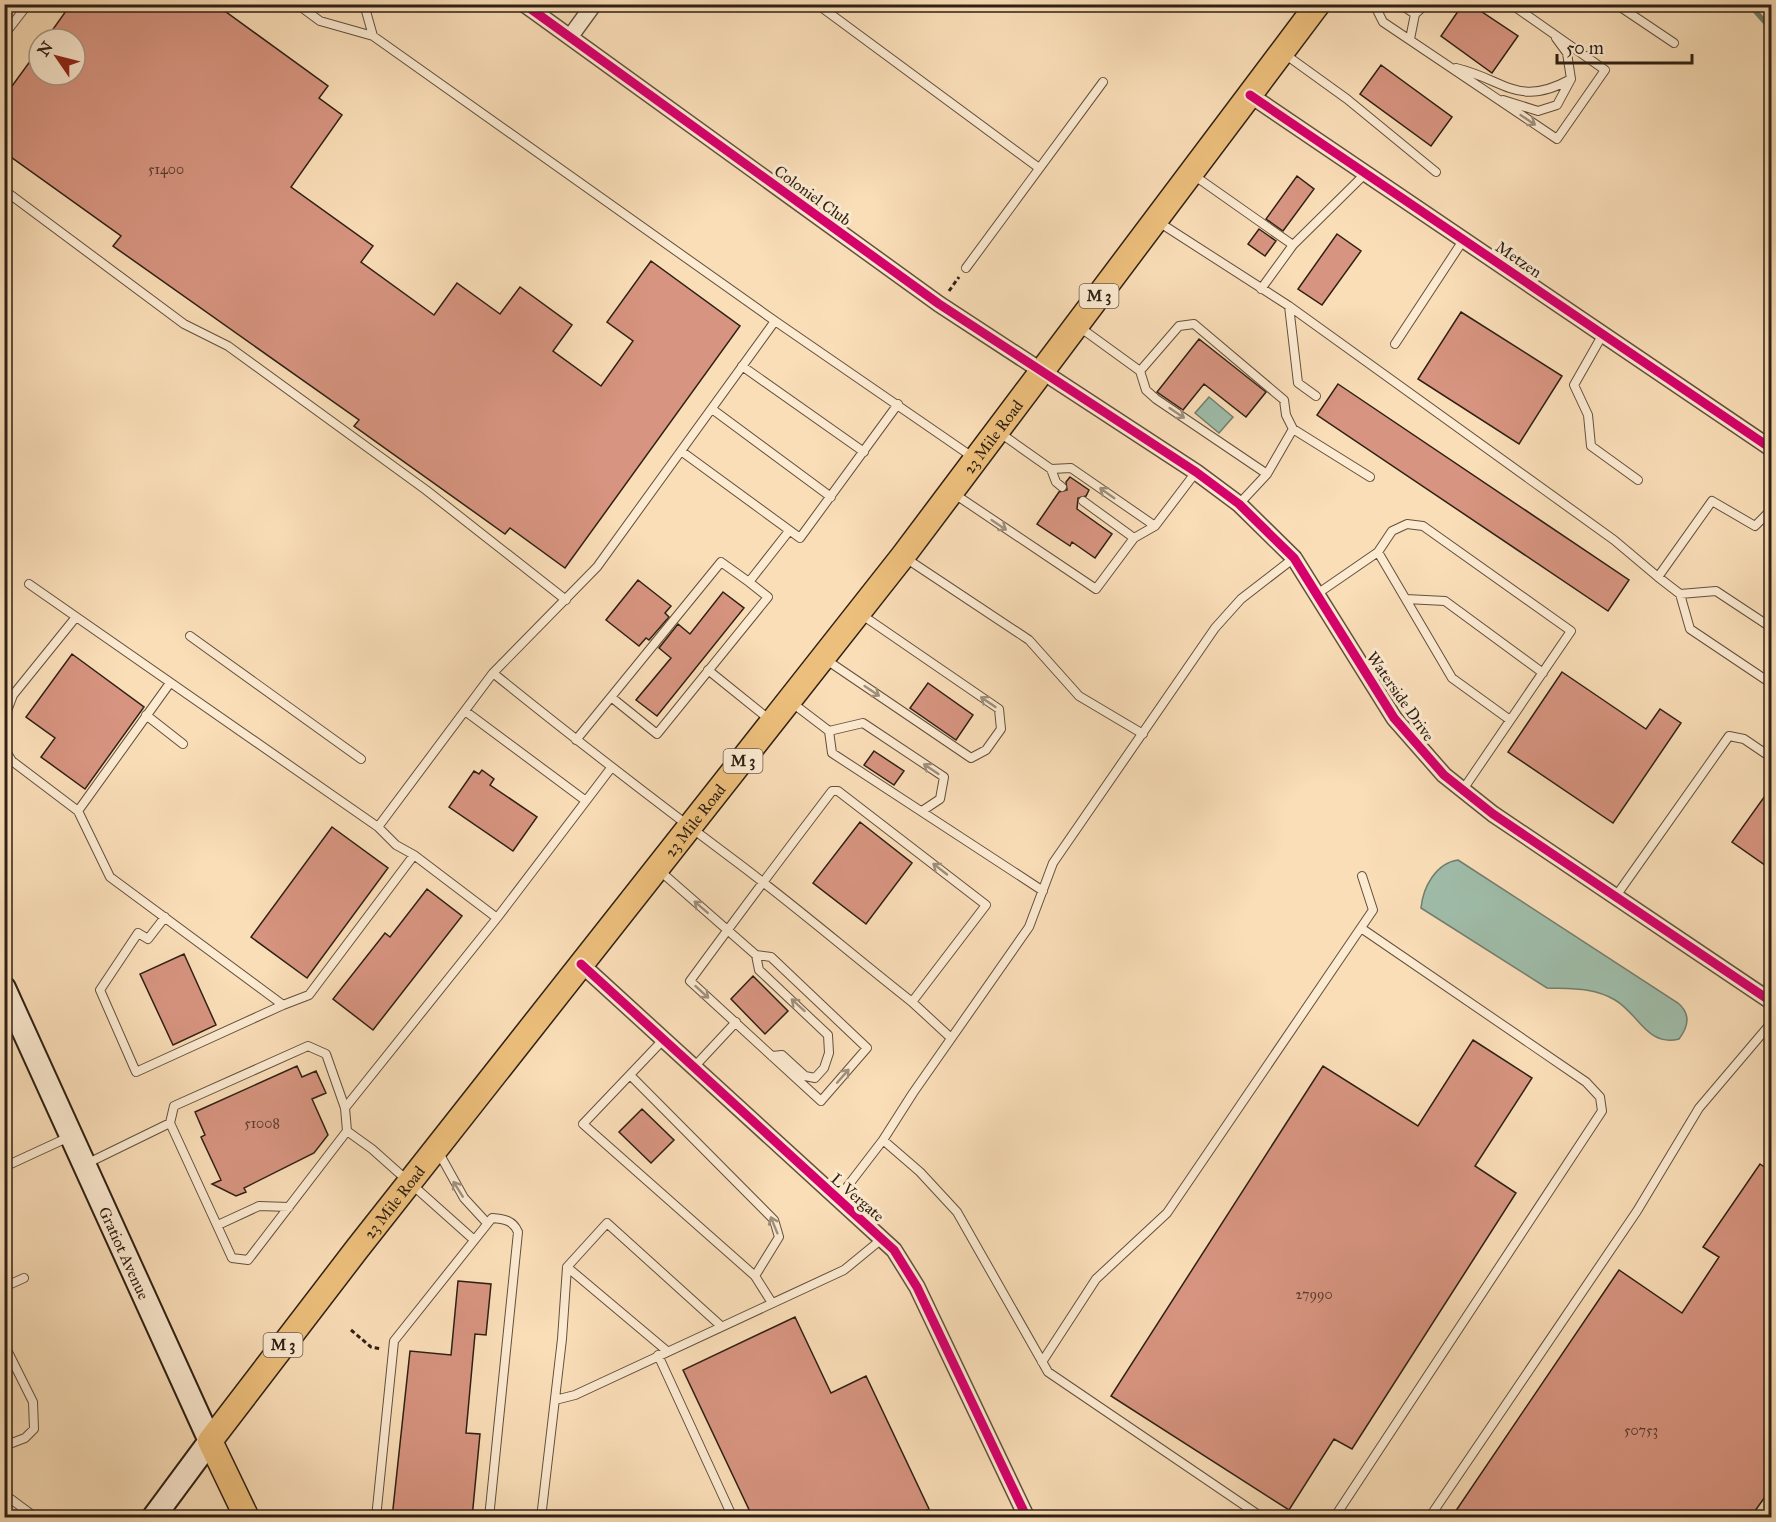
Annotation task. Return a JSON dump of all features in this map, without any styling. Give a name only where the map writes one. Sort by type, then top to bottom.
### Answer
[{"type":"main road","name":"23 Mile Road","points":[[153,1518],[410,1183],[903,556],[1318,4]]},
{"type":"main road","name":"Gratiot Avenue","points":[[4,988],[247,1518]]},
{"type":"street","name":"Coloniel Club","points":[[524,4],[939,304],[1043,371]]},
{"type":"street","points":[[570,37],[594,4]]},
{"type":"street","name":"Metzen","points":[[1250,95],[1772,449]]},
{"type":"street","name":"Waterside Drive","points":[[1043,371],[1196,472],[1239,504],[1294,558],[1394,718],[1428,760],[1462,791],[1772,1002]]},
{"type":"street","name":"L Vergate","points":[[581,964],[695,1066],[837,1200],[883,1238],[906,1265],[1027,1518]]},
{"type":"lane","points":[[4,35],[28,4]]},
{"type":"lane","points":[[297,4],[320,21],[373,36],[775,321],[976,459]]},
{"type":"lane","points":[[364,4],[373,36]]},
{"type":"lane","points":[[817,4],[1039,168]]},
{"type":"lane","points":[[1374,4],[1383,22],[1557,139],[1605,70],[1511,4]]},
{"type":"lane","points":[[1400,4],[1415,14]]},
{"type":"lane","points":[[1410,39],[1415,14],[1426,4]]},
{"type":"lane","points":[[1616,4],[1674,43]]},
{"type":"lane","points":[[1496,98],[1538,111],[1557,105],[1571,79],[1567,53],[1553,34]]},
{"type":"lane","points":[[1282,52],[1347,99],[1436,172]]},
{"type":"lane","points":[[1449,66],[1478,73],[1521,93],[1544,91],[1571,79]]},
{"type":"lane","points":[[966,268],[1103,82]]},
{"type":"lane","points":[[1261,289],[1293,245],[1366,173]]},
{"type":"lane","points":[[1191,174],[1293,245]]},
{"type":"lane","points":[[4,190],[184,324],[228,346],[426,490],[566,600]]},
{"type":"lane","points":[[1155,221],[1289,306],[1614,540],[1680,594],[1690,629],[1772,684]]},
{"type":"lane","points":[[1395,344],[1464,240]]},
{"type":"lane","points":[[1289,306],[1298,383],[1316,396]]},
{"type":"lane","points":[[378,827],[493,673],[597,567],[775,321]]},
{"type":"lane","points":[[1140,371],[1179,326],[1194,324],[1284,400],[1286,415],[1293,429],[1370,477]]},
{"type":"lane","points":[[1077,325],[1140,371],[1146,390],[1156,399],[1267,474]]},
{"type":"lane","points":[[1603,334],[1574,385],[1588,415],[1592,446],[1638,480]]},
{"type":"lane","points":[[742,366],[864,452]]},
{"type":"lane","points":[[681,451],[800,538],[898,404]]},
{"type":"lane","points":[[712,409],[831,497]]},
{"type":"lane","points":[[1239,504],[1267,474],[1293,429]]},
{"type":"lane","points":[[998,431],[1051,469],[1056,482],[1062,487]]},
{"type":"lane","points":[[1051,469],[1071,468],[1155,526]]},
{"type":"lane","points":[[951,492],[1096,589],[1134,538],[1155,526],[1196,472]]},
{"type":"lane","points":[[1083,501],[1134,538]]},
{"type":"lane","points":[[1658,577],[1712,501],[1755,526],[1772,509]]},
{"type":"lane","points":[[1317,594],[1378,552],[1392,531],[1407,524],[1423,526],[1571,632],[1462,791]]},
{"type":"lane","points":[[748,582],[789,531]]},
{"type":"lane","points":[[1378,552],[1452,678],[1510,720]]},
{"type":"lane","points":[[903,556],[1029,640],[1079,696],[1143,734]]},
{"type":"lane","points":[[837,1200],[883,1140],[1029,927],[1053,864],[1226,613],[1294,558]]},
{"type":"lane","points":[[576,740],[611,697],[721,562],[768,597],[657,734],[611,697]]},
{"type":"lane","points":[[29,584],[378,827],[396,845],[414,855],[497,918]]},
{"type":"lane","points":[[1680,594],[1716,591],[1772,628]]},
{"type":"lane","points":[[1406,599],[1445,601],[1543,673]]},
{"type":"lane","points":[[824,658],[971,758],[986,750],[1001,729],[999,709],[859,613]]},
{"type":"lane","points":[[4,719],[13,695],[76,617]]},
{"type":"lane","points":[[190,636],[362,759]]},
{"type":"lane","points":[[708,670],[773,723]]},
{"type":"lane","points":[[493,673],[611,768],[763,882],[912,1002],[951,1038]]},
{"type":"lane","points":[[78,811],[170,683]]},
{"type":"lane","points":[[790,701],[829,731],[832,753],[1043,891]]},
{"type":"lane","points":[[465,711],[586,801]]},
{"type":"lane","points":[[146,715],[183,744]]},
{"type":"lane","points":[[829,731],[863,723],[944,777],[940,799],[922,811]]},
{"type":"lane","points":[[1616,896],[1729,736],[1744,739],[1772,758]]},
{"type":"lane","points":[[4,748],[12,761],[78,811],[110,877],[283,1005]]},
{"type":"lane","points":[[345,1108],[497,918],[611,768]]},
{"type":"lane","points":[[657,869],[727,930],[756,955],[771,957],[867,1048],[821,1101],[690,981],[727,930],[832,790],[838,791],[986,905],[912,1002]]},
{"type":"lane","points":[[165,917],[148,939],[138,933],[100,990],[136,1072],[283,1005],[309,996],[414,855]]},
{"type":"lane","points":[[1042,1362],[1096,1279],[1167,1213],[1373,910],[1362,876]]},
{"type":"lane","points":[[1334,1518],[1602,1111],[1600,1097],[1586,1082],[1360,928]]},
{"type":"lane","points":[[756,955],[759,970],[823,1028],[830,1044],[824,1068],[815,1078],[805,1076],[782,1055],[772,1056]]},
{"type":"lane","points":[[695,1066],[736,1022]]},
{"type":"lane","points":[[1430,1518],[1637,1211],[1699,1108],[1772,1022]]},
{"type":"lane","points":[[664,1039],[631,1077],[583,1124],[755,1276],[772,1303]]},
{"type":"lane","points":[[308,1046],[326,1054],[345,1108],[346,1131],[289,1207],[248,1260],[232,1258],[170,1123],[174,1106],[308,1046]]},
{"type":"lane","points":[[631,1077],[774,1220],[779,1237],[755,1276]]},
{"type":"lane","points":[[86,1164],[170,1123]]},
{"type":"lane","points":[[346,1131],[372,1149],[473,1239]]},
{"type":"lane","points":[[4,1167],[73,1136]]},
{"type":"lane","points":[[883,1140],[920,1172],[957,1212],[1048,1372],[1263,1518]]},
{"type":"lane","points":[[437,1149],[456,1186],[487,1223]]},
{"type":"lane","points":[[218,1225],[259,1206],[289,1207]]},
{"type":"lane","points":[[376,1518],[394,1341],[492,1218],[506,1219],[515,1225],[518,1232],[489,1518]]},
{"type":"lane","points":[[541,1518],[567,1267],[607,1223],[722,1326]]},
{"type":"lane","points":[[555,1400],[575,1395],[844,1270],[883,1238]]},
{"type":"lane","points":[[567,1267],[667,1351]]},
{"type":"lane","points":[[4,1287],[24,1278]]},
{"type":"lane","points":[[4,1344],[33,1402],[34,1429],[25,1438],[4,1446]]},
{"type":"lane","points":[[658,1355],[733,1518]]},
{"type":"lane","points":[[4,1494],[35,1516]]},
{"type":"path","points":[[939,304],[966,268]]},
{"type":"path","points":[[351,1330],[371,1347],[392,1351]]},
{"type":"shaded area","points":[[1209,397],[1233,417],[1219,433],[1195,413]]},
{"type":"shaded area","points":[[1458,860],[1678,1003],[1687,1016],[1687,1025],[1679,1039],[1668,1040],[1651,1034],[1623,1006],[1607,996],[1582,990],[1547,988],[1421,908],[1432,877],[1443,866]]},
{"type":"building","points":[[71,4],[215,4],[328,86],[319,98],[342,115],[291,187],[373,246],[361,262],[434,315],[457,283],[500,314],[520,287],[572,325],[553,351],[601,386],[633,341],[607,322],[651,261],[740,326],[565,568],[510,528],[505,534],[354,426],[359,420],[113,246],[121,236],[4,152],[4,97],[27,65],[27,87],[87,87],[87,27],[55,27]]},
{"type":"building","points":[[1463,4],[1470,4],[1518,36],[1492,73],[1441,36]]},
{"type":"building","points":[[1381,65],[1452,117],[1431,146],[1360,94]]},
{"type":"building","points":[[1297,176],[1314,189],[1283,231],[1266,219]]},
{"type":"building","points":[[1259,229],[1276,241],[1265,256],[1248,244]]},
{"type":"building","points":[[1337,234],[1361,251],[1322,305],[1298,289]]},
{"type":"building","points":[[1461,312],[1562,376],[1519,444],[1418,379]]},
{"type":"building","points":[[1199,339],[1266,392],[1246,417],[1204,384],[1183,410],[1157,392]]},
{"type":"building","points":[[1338,384],[1629,580],[1608,611],[1317,415]]},
{"type":"building","points":[[1070,477],[1089,490],[1086,496],[1078,498],[1077,509],[1112,534],[1095,558],[1072,542],[1070,546],[1037,524],[1059,492],[1067,490],[1066,482]]},
{"type":"building","points":[[638,580],[671,606],[665,613],[669,617],[649,640],[646,638],[639,646],[606,620]]},
{"type":"building","points":[[723,592],[744,608],[657,716],[636,700],[671,658],[659,648],[678,624],[690,634]]},
{"type":"building","points":[[72,654],[144,707],[85,789],[41,757],[55,738],[26,717]]},
{"type":"building","points":[[1562,672],[1646,729],[1660,709],[1681,723],[1613,823],[1508,752]]},
{"type":"building","points":[[928,683],[973,715],[956,740],[910,708]]},
{"type":"building","points":[[874,751],[904,771],[894,785],[864,765]]},
{"type":"building","points":[[482,770],[494,779],[490,785],[537,817],[513,851],[449,807],[474,771],[479,774]]},
{"type":"building","points":[[1772,786],[1772,870],[1732,842]]},
{"type":"building","points":[[860,822],[912,863],[866,924],[813,883]]},
{"type":"building","points":[[332,827],[388,868],[307,978],[251,937]]},
{"type":"building","points":[[427,889],[462,916],[373,1030],[333,999],[385,933],[390,937]]},
{"type":"building","points":[[184,954],[216,1025],[173,1045],[140,974]]},
{"type":"building","points":[[753,976],[788,1011],[765,1034],[731,999]]},
{"type":"building","points":[[1473,1040],[1532,1078],[1475,1166],[1516,1193],[1352,1449],[1334,1439],[1289,1510],[1111,1396],[1323,1066],[1418,1126]]},
{"type":"building","points":[[297,1066],[302,1077],[316,1071],[326,1093],[312,1099],[328,1135],[314,1153],[244,1188],[246,1192],[236,1196],[212,1184],[221,1180],[201,1137],[205,1135],[195,1112]]},
{"type":"building","points":[[642,1109],[674,1140],[651,1163],[619,1132]]},
{"type":"building","points":[[1760,1164],[1772,1172],[1772,1487],[1750,1518],[1451,1518],[1619,1270],[1682,1313],[1719,1257],[1703,1247]]},
{"type":"building","points":[[458,1281],[491,1284],[486,1335],[475,1334],[466,1433],[480,1434],[472,1518],[392,1518],[410,1351],[451,1355]]},
{"type":"building","points":[[795,1317],[831,1393],[866,1376],[929,1509],[911,1518],[753,1518],[683,1370]]},
{"type":"waterway","points":[[1749,4],[1772,30]]},
{"type":"cycle path","points":[[524,4],[939,304],[1196,472],[1239,504],[1294,558],[1394,718],[1444,775],[1493,814],[1772,1002]]},
{"type":"cycle path","points":[[1250,95],[1772,449]]},
{"type":"cycle path","points":[[581,964],[894,1250],[917,1287],[1027,1518]]}]
